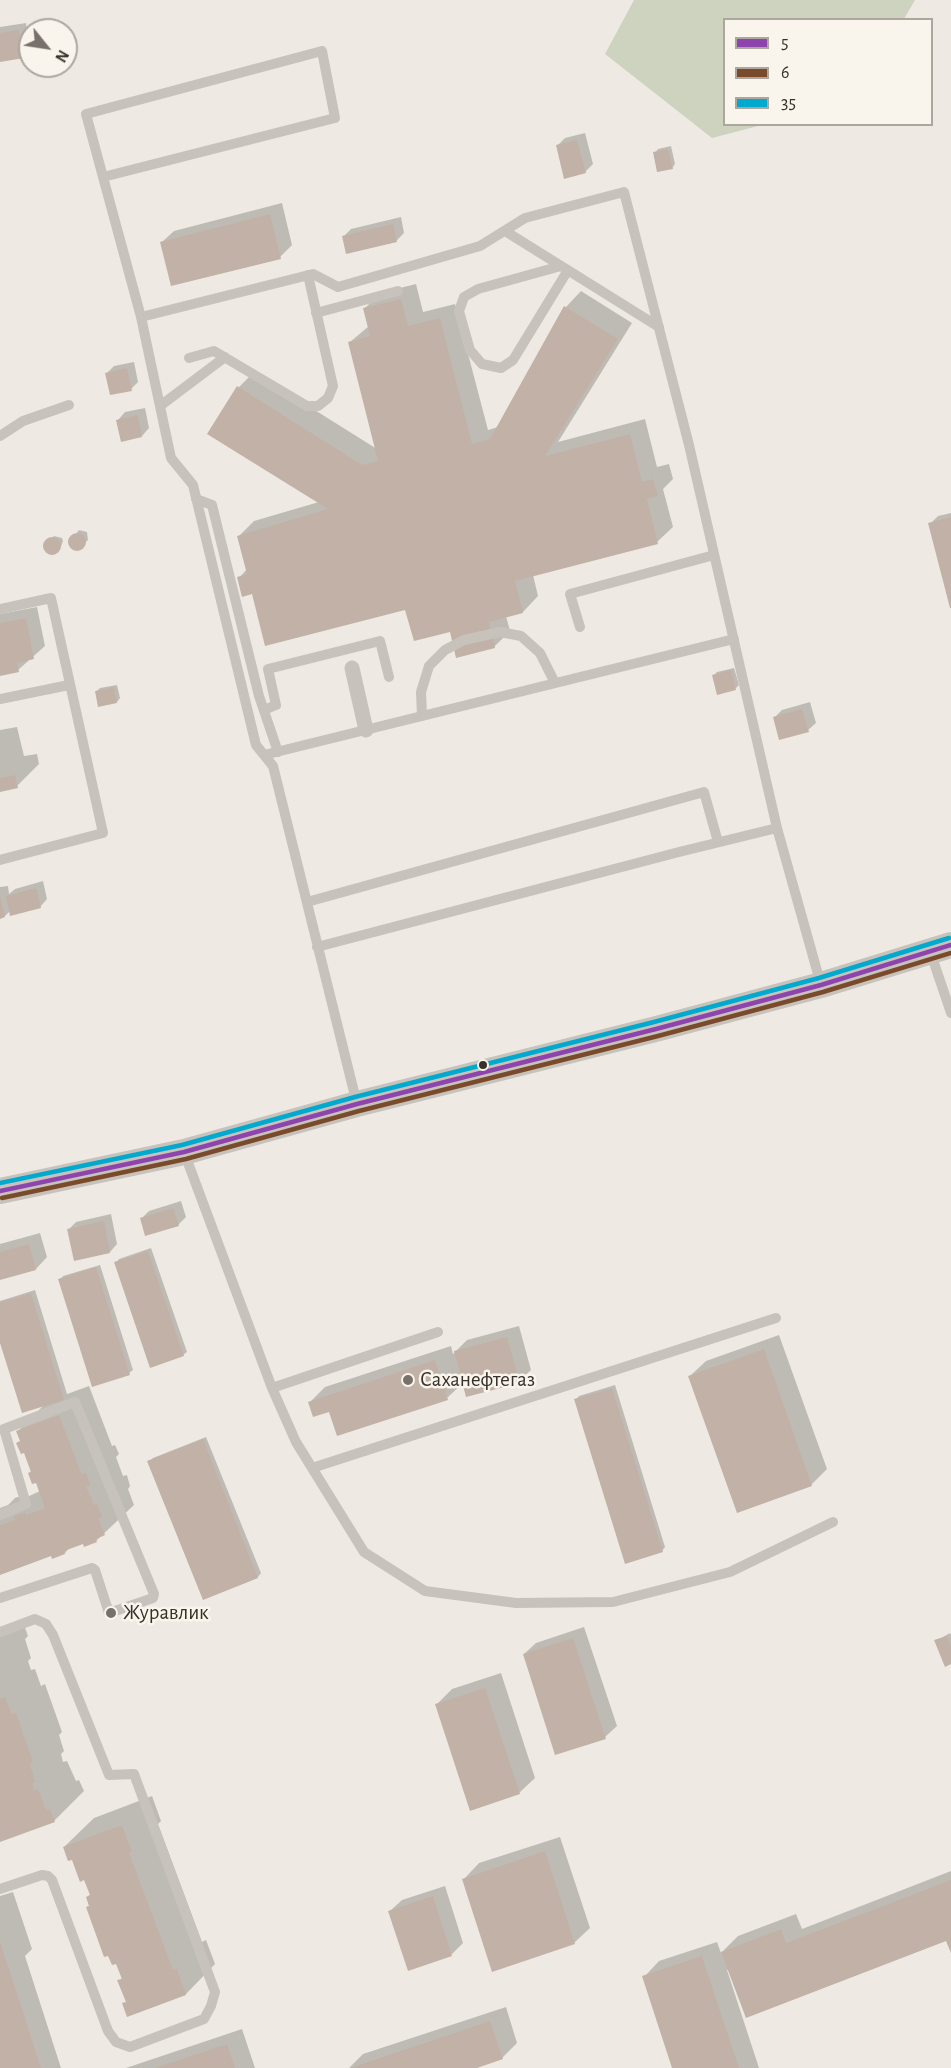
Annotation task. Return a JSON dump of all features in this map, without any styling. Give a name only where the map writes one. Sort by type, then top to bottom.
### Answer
[{"type":"street","points":[[352,668],[366,730]]},
{"type":"street","points":[[0,1191],[184,1152],[357,1104],[820,985],[940,948]]},
{"type":"lane","points":[[103,177],[335,118],[322,51],[86,114],[103,177],[141,317],[171,458],[193,485],[256,745],[273,766],[357,1104]]},
{"type":"lane","points":[[141,317],[313,274],[338,287],[480,246],[525,219],[624,192],[689,445],[777,828],[820,985]]},
{"type":"lane","points":[[505,231],[659,327]]},
{"type":"lane","points":[[564,268],[513,360],[501,368],[482,364],[470,350],[459,311],[465,297],[478,289],[564,268]]},
{"type":"lane","points":[[189,358],[214,351],[307,406],[318,406],[328,398],[333,386],[308,275]]},
{"type":"lane","points":[[316,313],[398,291]]},
{"type":"lane","points":[[160,406],[225,357]]},
{"type":"lane","points":[[0,436],[23,421],[69,405]]},
{"type":"lane","points":[[196,499],[212,505],[264,710],[278,752]]},
{"type":"lane","points":[[580,627],[570,594],[714,555]]},
{"type":"lane","points":[[0,609],[51,598],[103,833],[0,860]]},
{"type":"lane","points":[[422,717],[421,692],[429,666],[445,650],[464,640],[500,632],[521,636],[540,653],[555,683]]},
{"type":"lane","points":[[264,755],[734,639]]},
{"type":"lane","points":[[264,710],[276,705],[268,669],[380,641],[389,677]]},
{"type":"lane","points":[[0,699],[69,685]]},
{"type":"lane","points":[[307,902],[704,792],[718,842]]},
{"type":"lane","points":[[317,947],[777,828]]},
{"type":"lane","points":[[940,948],[951,1013]]},
{"type":"lane","points":[[184,1152],[272,1388],[296,1442],[364,1552],[425,1591],[516,1603],[613,1602],[730,1572],[833,1522]]},
{"type":"lane","points":[[312,1468],[776,1318]]},
{"type":"lane","points":[[272,1388],[438,1332]]},
{"type":"lane","points":[[0,1515],[26,1504],[4,1429],[75,1402],[154,1594],[153,1598],[109,1613],[92,1569],[0,1598]]},
{"type":"lane","points":[[0,1632],[35,1619],[46,1624],[109,1775],[134,1774],[215,1992],[204,2019],[130,2047],[116,2042],[108,2031],[52,1880],[42,1875],[0,1888]]},
{"type":"green space","points":[[634,0],[915,0],[905,18],[723,18],[723,126],[758,126],[712,138],[605,54]]},
{"type":"building","points":[[18,30],[18,59],[0,62],[0,33]]},
{"type":"building","points":[[577,140],[586,173],[564,179],[556,145]]},
{"type":"building","points":[[668,149],[673,169],[657,172],[653,152]]},
{"type":"building","points":[[270,214],[281,259],[171,286],[160,242]]},
{"type":"building","points":[[393,224],[397,242],[346,254],[342,236]]},
{"type":"building","points":[[401,299],[408,326],[440,318],[472,444],[490,439],[564,306],[618,339],[545,456],[630,434],[642,482],[653,479],[658,496],[647,499],[658,544],[515,581],[523,613],[489,622],[495,648],[456,658],[450,632],[414,641],[405,610],[265,646],[252,594],[242,597],[237,577],[247,574],[237,536],[328,509],[207,434],[237,386],[362,465],[378,461],[348,342],[370,336],[363,308]]},
{"type":"building","points":[[127,368],[132,391],[110,395],[105,373]]},
{"type":"building","points":[[138,415],[142,437],[121,442],[116,420]]},
{"type":"building","points":[[951,517],[951,608],[950,608],[928,523]]},
{"type":"building","points":[[77,533],[83,536],[86,542],[83,548],[77,551],[71,548],[68,542],[71,536]]},
{"type":"building","points":[[52,537],[58,540],[61,546],[58,552],[52,555],[46,552],[43,546],[46,540]]},
{"type":"building","points":[[26,618],[34,659],[17,663],[19,672],[0,676],[0,623]]},
{"type":"building","points":[[731,670],[736,690],[717,695],[712,675]]},
{"type":"building","points":[[114,687],[117,703],[98,707],[95,691]]},
{"type":"building","points":[[802,709],[809,732],[779,740],[773,717]]},
{"type":"building","points":[[15,775],[18,788],[0,792],[0,778]]},
{"type":"building","points":[[36,888],[41,908],[10,916],[6,896]]},
{"type":"building","points":[[0,896],[5,917],[0,919]]},
{"type":"building","points":[[173,1208],[179,1226],[145,1236],[140,1218]]},
{"type":"building","points":[[104,1221],[110,1253],[74,1261],[67,1229]]},
{"type":"building","points":[[29,1244],[36,1270],[0,1280],[0,1252]]},
{"type":"building","points":[[148,1251],[184,1356],[150,1368],[114,1262]]},
{"type":"building","points":[[96,1267],[130,1375],[92,1387],[58,1279]]},
{"type":"building","points":[[31,1293],[64,1400],[22,1413],[0,1343],[0,1302]]},
{"type":"building","points":[[507,1337],[520,1383],[466,1397],[454,1351]]},
{"type":"building","points":[[764,1349],[812,1486],[737,1513],[688,1376]]},
{"type":"building","name":"Саханефтегаз","points":[[435,1360],[448,1400],[337,1436],[329,1412],[313,1417],[308,1402]]},
{"type":"building","points":[[612,1388],[663,1552],[625,1564],[574,1399]]},
{"type":"building","points":[[59,1415],[82,1475],[86,1473],[90,1485],[86,1486],[94,1505],[97,1504],[102,1517],[98,1518],[105,1535],[96,1539],[97,1542],[84,1547],[83,1544],[64,1551],[65,1554],[52,1559],[51,1556],[0,1575],[0,1525],[15,1520],[14,1516],[25,1512],[26,1515],[45,1508],[36,1483],[32,1484],[28,1473],[31,1472],[24,1453],[21,1454],[16,1443],[20,1441],[16,1431]]},
{"type":"building","points":[[203,1439],[258,1578],[203,1600],[147,1461]]},
{"type":"building","points":[[947,1636],[951,1646],[951,1664],[945,1667],[934,1640]]},
{"type":"building","points":[[573,1638],[606,1739],[555,1755],[523,1654]]},
{"type":"building","points":[[485,1688],[520,1794],[470,1811],[435,1704]]},
{"type":"building","points":[[5,1697],[12,1714],[16,1713],[33,1762],[30,1764],[35,1782],[32,1783],[34,1791],[38,1789],[46,1810],[50,1809],[55,1822],[0,1842],[0,1699]]},
{"type":"building","points":[[122,1825],[132,1852],[129,1853],[173,1970],[177,1969],[186,1995],[127,2017],[122,2003],[126,2002],[117,1980],[122,1979],[116,1964],[112,1965],[108,1956],[104,1957],[86,1907],[89,1906],[86,1897],[90,1895],[84,1880],[80,1882],[72,1860],[68,1861],[63,1847]]},
{"type":"building","points":[[545,1851],[575,1944],[492,1972],[462,1879]]},
{"type":"building","points":[[951,1880],[951,1953],[946,1941],[746,2018],[721,1952],[781,1929],[786,1943]]},
{"type":"building","points":[[433,1896],[452,1956],[408,1971],[388,1911]]},
{"type":"building","points":[[0,1942],[10,1972],[41,2068],[0,2068]]},
{"type":"building","points":[[702,1956],[739,2068],[672,2068],[642,1976]]},
{"type":"building","points":[[490,2021],[503,2059],[477,2068],[350,2068]]},
{"type":"building","points":[[227,2044],[235,2068],[155,2068]]},
{"type":"transit line","name":"35","points":[[0,1183],[182,1145],[355,1097],[819,978],[949,938]]},
{"type":"transit line","name":"5","points":[[0,1191],[184,1152],[357,1104],[821,985],[951,945]]},
{"type":"transit line","name":"6","points":[[2,1198],[186,1159],[359,1111],[823,992],[951,953]]},
{"type":"place","name":"Саханефтегаз","points":[[408,1380]]},
{"type":"place","name":"Журавлик","points":[[111,1613]]}]
